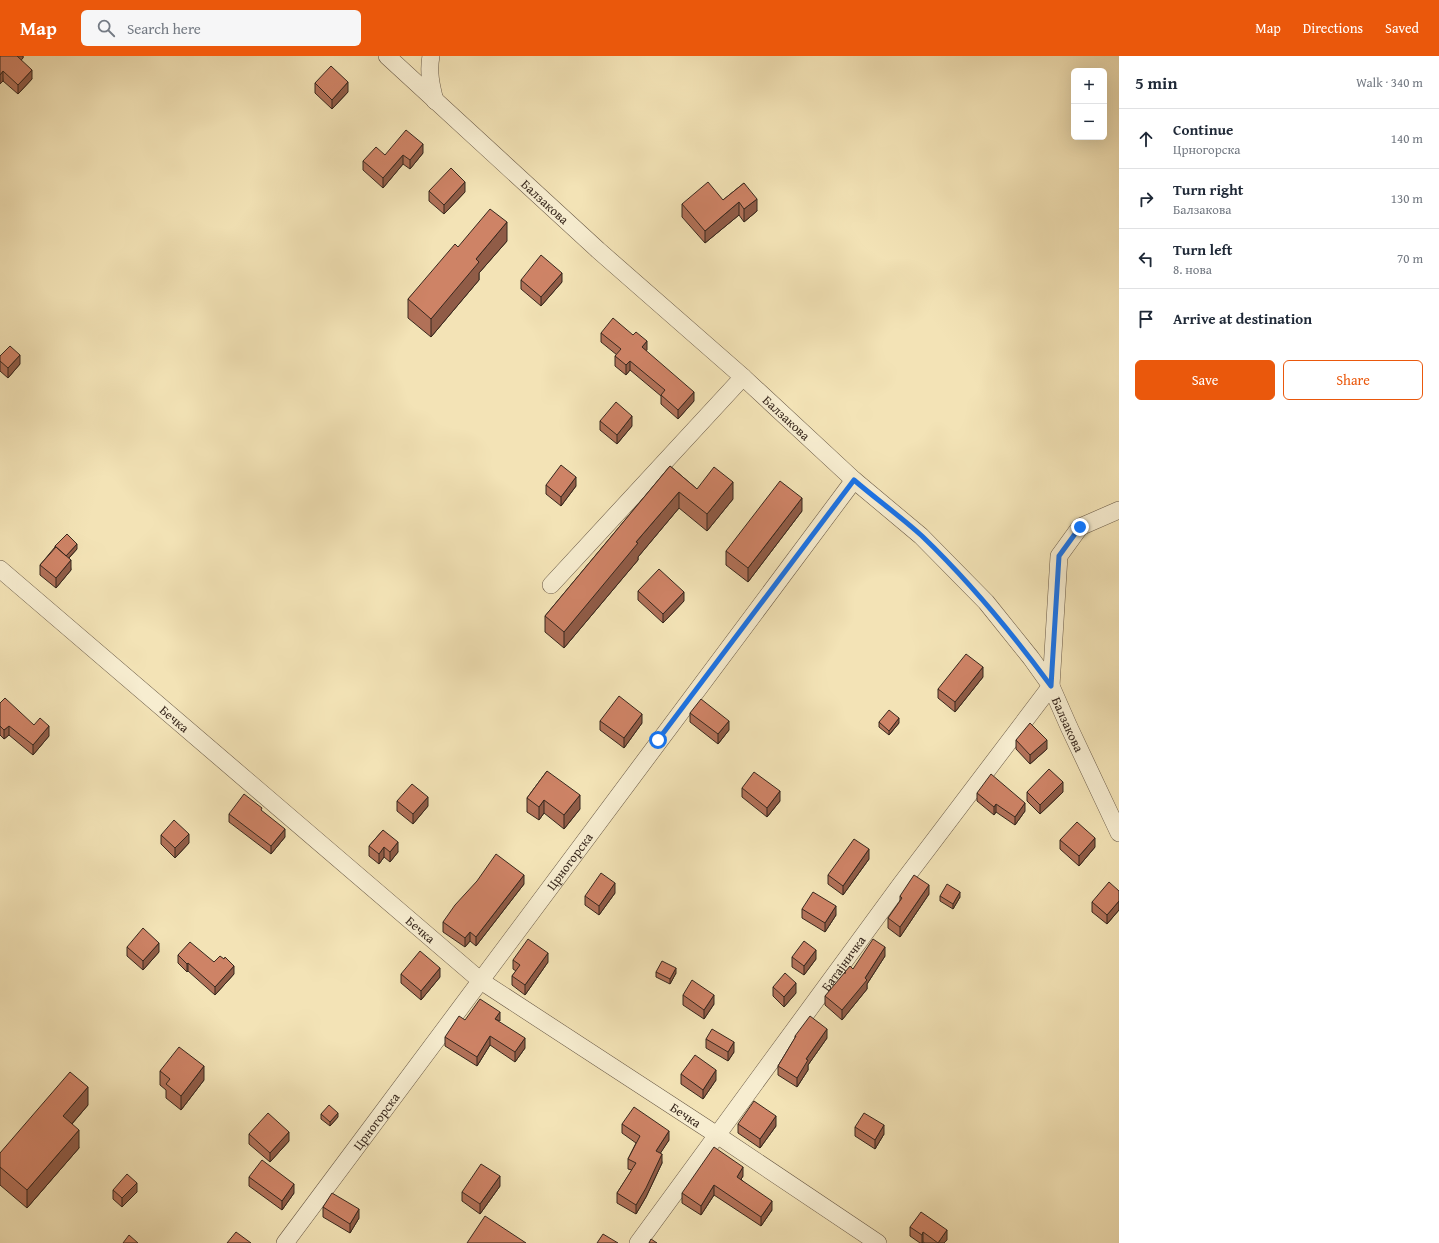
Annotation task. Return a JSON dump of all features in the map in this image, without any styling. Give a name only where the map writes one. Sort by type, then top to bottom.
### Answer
[{"type":"street","name":"Балзакова","points":[[387,56],[598,250],[743,377],[854,480],[922,536],[986,602],[1031,658],[1051,686],[1119,833]]},
{"type":"street","points":[[431,56],[429,68],[430,83],[435,101]]},
{"type":"street","points":[[551,585],[743,377]]},
{"type":"street","name":"Црногорска","points":[[285,1243],[481,981],[658,740],[854,480]]},
{"type":"street","points":[[1051,686],[1059,556],[1080,527],[1119,510]]},
{"type":"street","name":"Бечка","points":[[0,569],[481,981],[717,1135],[878,1243]]},
{"type":"street","name":"Батајничка","points":[[638,1243],[901,884],[1051,686]]},
{"type":"building","points":[[0,56],[17,56],[32,70],[18,85],[3,71],[0,75]]},
{"type":"building","points":[[331,66],[348,82],[332,100],[315,83]]},
{"type":"building","points":[[406,130],[423,144],[410,160],[403,155],[383,178],[363,161],[376,147],[385,155]]},
{"type":"building","points":[[451,168],[465,182],[444,205],[429,191]]},
{"type":"building","points":[[708,182],[723,200],[744,183],[757,199],[744,209],[739,202],[705,231],[682,204]]},
{"type":"building","points":[[490,209],[507,222],[476,259],[479,262],[431,319],[408,299],[455,244],[458,247]]},
{"type":"building","points":[[541,255],[562,273],[541,297],[521,280]]},
{"type":"building","points":[[613,318],[633,335],[636,332],[647,341],[642,347],[694,392],[678,410],[661,395],[665,390],[630,361],[626,365],[615,356],[621,349],[601,333]]},
{"type":"building","points":[[10,346],[20,355],[8,368],[0,361],[0,356]]},
{"type":"building","points":[[616,402],[632,416],[617,435],[600,421]]},
{"type":"building","points":[[561,465],[576,477],[561,497],[546,485]]},
{"type":"building","points":[[670,466],[697,489],[714,467],[733,482],[707,514],[679,492],[636,542],[638,543],[564,632],[545,616]]},
{"type":"building","points":[[780,481],[802,498],[748,568],[726,551]]},
{"type":"building","points":[[67,534],[77,544],[66,556],[55,546]]},
{"type":"building","points":[[56,547],[71,560],[56,578],[40,565]]},
{"type":"building","points":[[659,569],[684,592],[663,614],[638,591]]},
{"type":"building","points":[[966,654],[983,667],[955,702],[938,689]]},
{"type":"building","points":[[619,696],[642,714],[624,738],[600,721]]},
{"type":"building","points":[[5,698],[34,725],[40,718],[49,726],[33,745],[9,726],[4,730],[0,726],[0,703]]},
{"type":"building","points":[[701,699],[729,721],[718,734],[690,713]]},
{"type":"building","points":[[889,710],[899,718],[889,731],[879,722]]},
{"type":"building","points":[[1030,723],[1047,740],[1030,755],[1016,740]]},
{"type":"building","points":[[1049,769],[1063,782],[1040,805],[1027,792]]},
{"type":"building","points":[[547,771],[580,795],[564,815],[544,800],[539,807],[527,798]]},
{"type":"building","points":[[754,772],[780,791],[767,808],[742,788]]},
{"type":"building","points":[[991,774],[1025,803],[1015,817],[996,804],[994,807],[977,793]]},
{"type":"building","points":[[412,784],[428,797],[413,814],[397,801]]},
{"type":"building","points":[[244,794],[285,829],[271,846],[229,814]]},
{"type":"building","points":[[174,820],[189,834],[175,848],[161,835]]},
{"type":"building","points":[[1077,822],[1095,838],[1079,856],[1060,840]]},
{"type":"building","points":[[383,830],[398,842],[390,852],[384,847],[379,854],[369,846]]},
{"type":"building","points":[[854,839],[869,849],[843,886],[828,875]]},
{"type":"building","points":[[496,854],[524,875],[476,937],[470,932],[465,938],[443,922],[455,905],[477,881]]},
{"type":"building","points":[[601,873],[615,883],[599,906],[585,896]]},
{"type":"building","points":[[914,875],[929,885],[900,927],[888,918],[902,898],[900,896]]},
{"type":"building","points":[[1109,882],[1119,891],[1119,901],[1107,915],[1092,902]]},
{"type":"building","points":[[947,884],[960,892],[953,904],[940,896]]},
{"type":"building","points":[[813,892],[836,906],[825,923],[802,909]]},
{"type":"building","points":[[143,928],[159,943],[143,961],[127,947]]},
{"type":"building","points":[[528,939],[548,953],[525,985],[512,976],[520,965],[513,960]]},
{"type":"building","points":[[873,939],[885,947],[865,978],[867,980],[842,1010],[825,996],[850,966],[853,969]]},
{"type":"building","points":[[804,941],[816,950],[804,966],[792,957]]},
{"type":"building","points":[[190,942],[214,962],[220,956],[224,959],[225,957],[234,966],[215,987],[178,955]]},
{"type":"building","points":[[420,951],[440,968],[421,991],[401,974]]},
{"type":"building","points":[[662,961],[676,968],[670,979],[656,972]]},
{"type":"building","points":[[785,973],[796,983],[784,997],[773,987]]},
{"type":"building","points":[[692,980],[714,995],[704,1010],[683,995]]},
{"type":"building","points":[[480,999],[500,1012],[495,1019],[525,1038],[515,1052],[490,1036],[477,1057],[445,1037],[459,1016],[465,1020]]},
{"type":"building","points":[[810,1016],[827,1029],[806,1059],[808,1060],[797,1078],[778,1066],[795,1036]]},
{"type":"building","points":[[712,1029],[734,1042],[728,1052],[706,1039]]},
{"type":"building","points":[[179,1047],[204,1066],[181,1096],[166,1084],[170,1079],[160,1071]]},
{"type":"building","points":[[695,1055],[716,1070],[703,1090],[681,1074]]},
{"type":"building","points":[[70,1072],[88,1087],[63,1116],[79,1130],[27,1190],[0,1167],[0,1153]]},
{"type":"building","points":[[754,1101],[776,1116],[760,1139],[738,1124]]},
{"type":"building","points":[[329,1105],[338,1113],[330,1122],[321,1114]]},
{"type":"building","points":[[634,1107],[669,1131],[656,1151],[662,1154],[636,1205],[617,1193],[636,1163],[628,1159],[640,1136],[622,1124]]},
{"type":"building","points":[[268,1113],[289,1132],[270,1153],[249,1134]]},
{"type":"building","points":[[864,1113],[884,1125],[875,1140],[855,1127]]},
{"type":"building","points":[[714,1147],[743,1167],[737,1177],[772,1201],[761,1217],[714,1185],[701,1206],[682,1193]]},
{"type":"building","points":[[262,1160],[294,1184],[282,1201],[249,1177]]},
{"type":"building","points":[[481,1164],[500,1176],[480,1204],[462,1192]]},
{"type":"building","points":[[127,1174],[137,1183],[122,1198],[113,1190]]},
{"type":"building","points":[[332,1193],[359,1209],[350,1224],[323,1207]]},
{"type":"building","points":[[921,1212],[947,1230],[938,1243],[923,1232],[922,1235],[910,1227]]},
{"type":"building","points":[[485,1216],[526,1243],[467,1243]]},
{"type":"building","points":[[236,1232],[251,1243],[227,1243]]},
{"type":"building","points":[[603,1234],[618,1243],[597,1243]]},
{"type":"building","points":[[129,1235],[138,1243],[123,1243]]},
{"type":"building","points":[[651,1239],[657,1243],[649,1243]]},
{"type":"route","points":[[658,740],[854,480],[922,536],[986,602],[1031,658],[1051,686],[1059,556],[1080,527]]}]
